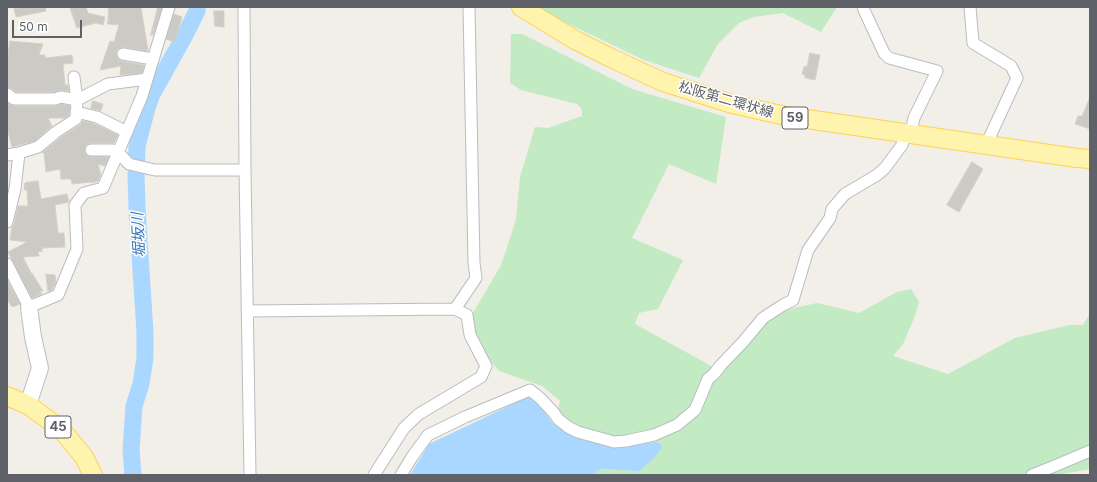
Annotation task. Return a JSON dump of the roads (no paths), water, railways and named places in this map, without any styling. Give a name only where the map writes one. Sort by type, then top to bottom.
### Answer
[{"type":"main road","name":"松阪第二環状線","points":[[521,7],[575,40],[663,82],[732,104],[786,116],[1090,159]]},
{"type":"main road","name":"45","points":[[7,396],[28,405],[61,429],[84,457],[93,475]]},
{"type":"street","points":[[29,307],[58,295],[77,249],[75,205],[84,193],[103,188],[142,96],[169,7]]},
{"type":"street","points":[[244,7],[250,475]]},
{"type":"street","points":[[455,309],[476,278],[474,263],[469,7]]},
{"type":"street","points":[[401,475],[428,435],[465,417],[530,390],[558,419],[568,427],[578,432],[614,442],[654,435],[677,425],[696,410],[708,379],[743,342],[763,318],[793,300],[808,250],[830,218],[832,209],[845,194],[877,175],[885,168],[902,144],[905,133],[912,127],[914,118],[937,71],[889,58],[884,53],[863,7]]},
{"type":"street","points":[[970,7],[973,43],[1011,66],[1017,78],[986,145]]},
{"type":"street","points":[[123,54],[153,58]]},
{"type":"street","points":[[7,155],[38,147],[56,132],[76,119],[77,100],[74,77]]},
{"type":"street","points":[[7,94],[14,99],[55,99],[61,97],[77,100],[108,84],[147,79]]},
{"type":"street","points":[[76,112],[97,117],[127,132]]},
{"type":"street","points":[[91,150],[112,150],[118,152],[129,164],[155,170],[245,170]]},
{"type":"street","points":[[7,222],[11,189],[19,153]]},
{"type":"street","points":[[7,264],[29,307],[33,337],[40,368],[28,405]]},
{"type":"street","points":[[247,311],[455,309],[467,315],[470,335],[486,366],[481,377],[419,414],[404,428],[374,475]]},
{"type":"street","points":[[1032,475],[1090,451]]},
{"type":"water","points":[[532,395],[554,425],[569,433],[624,444],[658,442],[662,447],[655,457],[639,471],[601,469],[591,475],[410,475],[429,444]]},
{"type":"waterway","name":"堀坂川","points":[[133,475],[131,450],[134,406],[141,384],[145,358],[145,332],[137,209],[137,146],[152,94],[185,35],[197,11],[197,7]]}]
